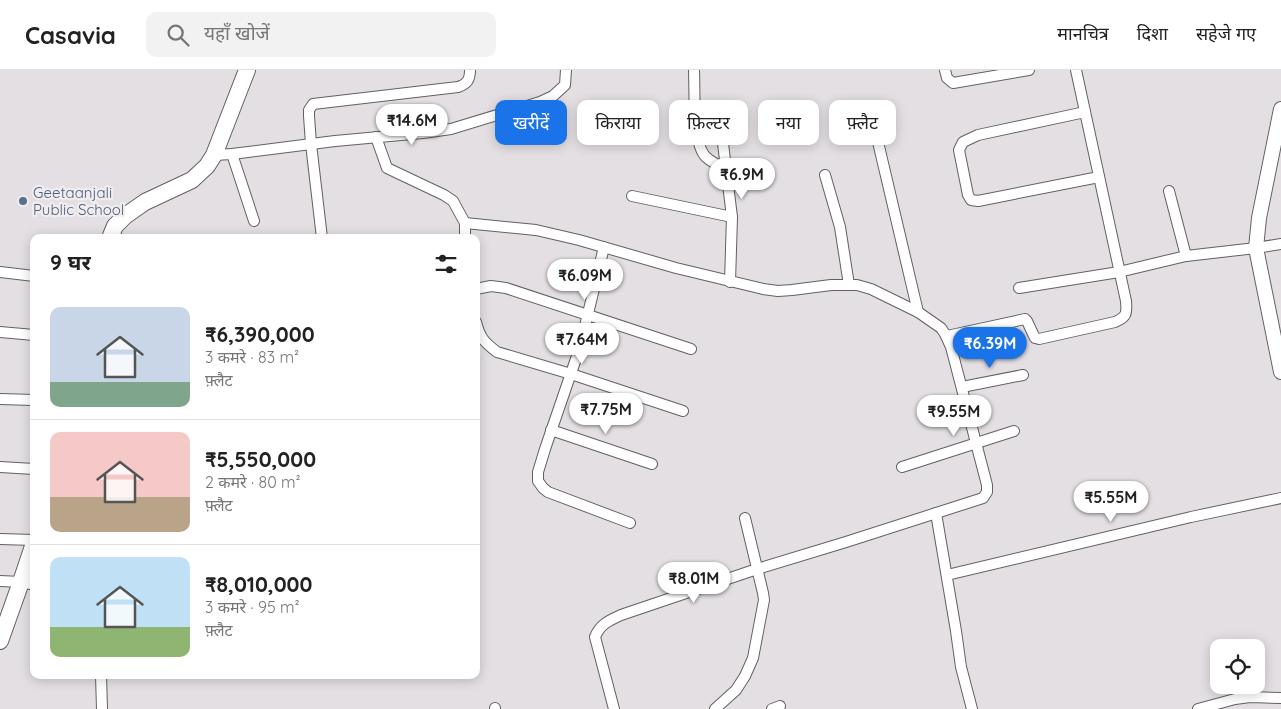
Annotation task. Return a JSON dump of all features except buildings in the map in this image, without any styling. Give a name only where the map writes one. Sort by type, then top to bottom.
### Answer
[{"type":"main road","points":[[112,234],[115,226],[125,216],[145,202],[192,180],[206,166],[214,155],[247,70]]},
{"type":"main road","points":[[0,641],[28,583],[30,569]]},
{"type":"street","points":[[322,234],[311,144],[309,110],[313,104],[458,87],[466,84],[470,78],[470,70]]},
{"type":"street","points":[[214,155],[451,129],[540,102],[553,96],[564,85],[566,70]]},
{"type":"street","points":[[694,70],[698,143],[706,158],[726,169]]},
{"type":"street","points":[[945,70],[947,78],[953,82],[1029,70]]},
{"type":"street","points":[[947,336],[1025,319],[1035,338],[1039,339],[1116,322],[1123,319],[1127,312],[1076,70]]},
{"type":"street","points":[[1281,108],[1259,218],[1256,248],[1281,372]]},
{"type":"street","points":[[1085,112],[978,134],[963,142],[959,150],[968,195],[971,200],[978,202],[1099,177]]},
{"type":"street","points":[[376,137],[387,168],[444,194],[453,202],[465,223],[465,234]]},
{"type":"street","points":[[723,145],[732,217],[730,282]]},
{"type":"street","points":[[879,145],[918,312]]},
{"type":"street","points":[[232,154],[254,221]]},
{"type":"street","points":[[825,175],[840,226],[849,285]]},
{"type":"street","points":[[1169,191],[1186,256]]},
{"type":"street","points":[[632,196],[732,217]]},
{"type":"street","points":[[465,223],[536,230],[580,240],[730,282],[778,291],[831,284],[870,289],[918,312],[940,328],[947,336],[951,347],[987,485],[987,492],[979,500],[756,569],[622,615],[602,625],[595,636],[614,709]]},
{"type":"street","points":[[1019,288],[1119,272],[1186,256],[1281,244]]},
{"type":"street","points":[[604,247],[580,347],[538,472],[538,481],[548,492],[630,523]]},
{"type":"street","points":[[0,272],[30,276]]},
{"type":"street","points":[[480,288],[499,286],[691,349]]},
{"type":"street","points":[[0,332],[30,335]]},
{"type":"street","points":[[480,335],[497,352],[683,411]]},
{"type":"street","points":[[962,387],[1023,375]]},
{"type":"street","points":[[0,399],[30,400]]},
{"type":"street","points":[[552,430],[652,464]]},
{"type":"street","points":[[902,467],[1014,431]]},
{"type":"street","points":[[0,467],[30,469]]},
{"type":"street","points":[[947,575],[1191,517],[1281,498]]},
{"type":"street","points":[[936,513],[961,667],[972,709]]},
{"type":"street","points":[[715,709],[736,690],[754,658],[764,600],[745,518]]},
{"type":"street","points":[[0,539],[30,542]]},
{"type":"street","points":[[0,581],[28,583]]},
{"type":"street","points":[[101,679],[102,709]]},
{"type":"street","points":[[1198,709],[1250,696],[1281,698]]},
{"type":"place","name":"Geetaanjali Public School","points":[[23,201]]}]
